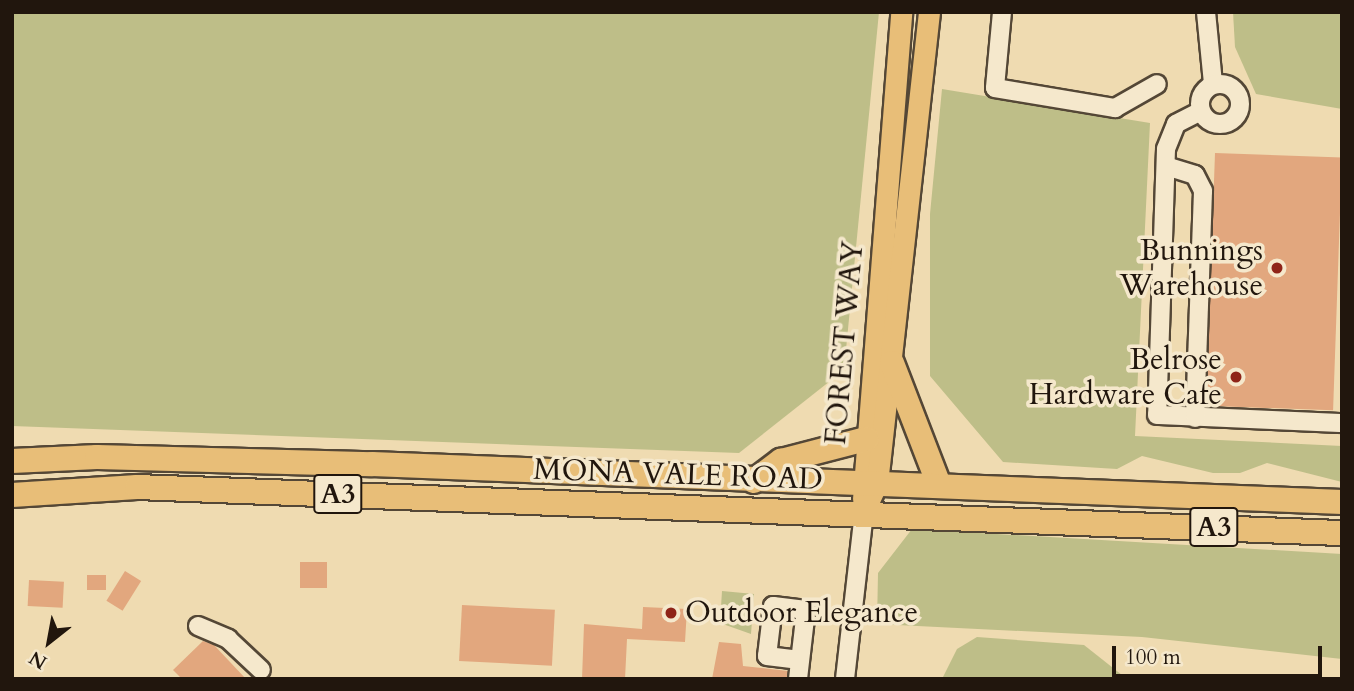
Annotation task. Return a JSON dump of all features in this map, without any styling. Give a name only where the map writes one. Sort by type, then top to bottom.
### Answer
[{"type":"highway","points":[[892,363],[939,485]]},
{"type":"highway","points":[[754,481],[781,461],[866,439]]},
{"type":"highway","name":"MONA VALE ROAD","points":[[12,461],[353,463],[754,481],[939,485],[1342,502]]},
{"type":"highway","name":"MONA VALE ROAD","points":[[12,495],[136,487],[864,511],[1342,533]]},
{"type":"main road","name":"FOREST WAY","points":[[869,483],[866,439],[901,12]]},
{"type":"main road","name":"FOREST WAY","points":[[864,511],[892,363],[929,12]]},
{"type":"street","points":[[1002,12],[995,89],[1115,108],[1157,84]]},
{"type":"street","points":[[1206,12],[1213,85]]},
{"type":"street","points":[[1201,111],[1201,95],[1213,85]]},
{"type":"street","points":[[1201,111],[1217,124],[1238,113],[1236,92],[1213,85]]},
{"type":"street","points":[[1201,111],[1169,134],[1157,415],[1342,424]]},
{"type":"street","points":[[1166,166],[1182,167],[1207,185],[1195,418]]},
{"type":"street","points":[[845,679],[864,511]]},
{"type":"street","points":[[198,626],[228,639],[261,670]]},
{"type":"street","points":[[798,679],[800,660]]},
{"type":"green space","points":[[12,12],[879,12],[844,370],[739,453],[12,426]]},
{"type":"green space","points":[[1233,12],[1342,12],[1342,109],[1256,94],[1235,47]]},
{"type":"green space","points":[[942,89],[1150,123],[1135,436],[1342,446],[1342,482],[1267,463],[1240,473],[1213,473],[1142,456],[1117,469],[1003,462],[930,376],[930,214]]},
{"type":"green space","points":[[912,529],[1342,554],[1342,659],[1142,637],[877,624],[878,573]]},
{"type":"green space","points":[[722,591],[754,594],[751,634],[720,623]]},
{"type":"green space","points":[[977,637],[1084,645],[1127,679],[942,679],[957,649]]},
{"type":"building","name":"Bunnings Warehouse","points":[[1215,153],[1342,157],[1333,410],[1206,406]]},
{"type":"building","points":[[300,562],[327,562],[327,588],[300,588]]},
{"type":"building","points":[[125,571],[141,581],[123,611],[106,601]]},
{"type":"building","points":[[87,575],[106,575],[106,590],[87,590]]},
{"type":"building","points":[[29,580],[64,582],[63,608],[28,606]]},
{"type":"building","points":[[462,605],[555,610],[552,666],[459,661]]},
{"type":"building","points":[[643,607],[687,609],[685,642],[627,639],[625,679],[582,679],[584,624],[642,629]]},
{"type":"building","points":[[203,641],[214,645],[246,679],[182,679],[173,670]]},
{"type":"building","points":[[719,642],[741,644],[743,666],[788,671],[787,679],[712,679]]},
{"type":"place","name":"Bunnings Warehouse","points":[[1277,268]]},
{"type":"place","name":"Belrose Hardware Cafe","points":[[1236,377]]},
{"type":"place","name":"Outdoor Elegance","points":[[671,613]]}]
